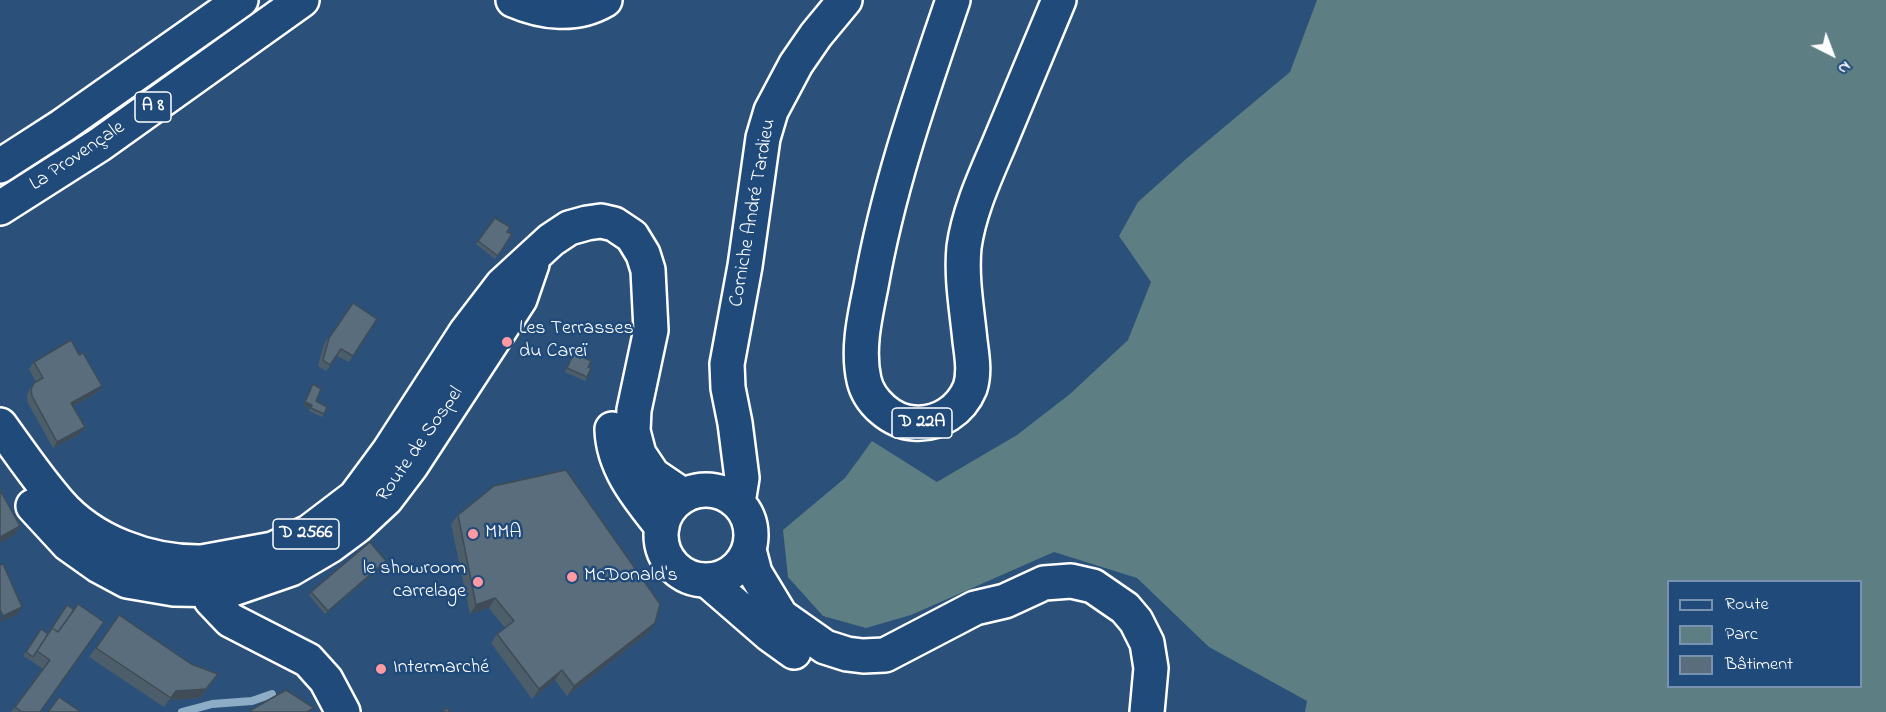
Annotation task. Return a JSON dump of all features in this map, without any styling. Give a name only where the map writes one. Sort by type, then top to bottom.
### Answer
[{"type":"main road","name":"La Provençale","points":[[0,166],[62,126],[241,0]]},
{"type":"main road","name":"La Provençale","points":[[0,208],[99,145],[302,0]]},
{"type":"main road","points":[[513,0],[539,9],[570,11],[585,9],[605,0]]},
{"type":"main road","name":"Corniche André Tardieu","points":[[738,503],[742,478],[728,388],[727,364],[745,266],[763,138],[771,111],[795,64],[845,0]]},
{"type":"main road","name":"D 22A","points":[[953,0],[908,133],[890,196],[875,262],[862,347],[864,380],[869,393],[892,416],[902,422],[915,424],[927,423],[948,415],[962,403],[969,388],[972,363],[963,264],[970,219],[1059,0]]},
{"type":"main road","name":"Route de Sospel","points":[[0,440],[18,483],[37,512],[75,549],[99,566],[127,581],[174,589],[309,532],[355,497],[389,451],[466,332],[502,285],[551,240],[569,228],[601,221],[614,224],[632,236],[643,254],[648,270],[651,330],[634,410],[633,431],[639,454],[653,475],[693,493]]},
{"type":"main road","points":[[648,291],[629,329],[618,371],[612,413],[612,434],[623,473],[633,491],[662,527]]},
{"type":"main road","name":"Route de Sospel","points":[[0,425],[58,503],[85,528],[115,544],[151,555],[191,562],[205,576]]},
{"type":"main road","points":[[693,493],[715,491],[728,495],[738,503],[747,517],[751,533],[749,550],[743,562],[733,572],[721,578],[708,581],[692,578],[678,570],[667,559],[662,543],[662,527],[666,514],[674,504],[693,493],[737,447]]},
{"type":"main road","points":[[749,550],[755,573],[781,616],[825,647],[847,654],[885,655],[975,608],[1005,600],[1044,583],[1071,581],[1092,586],[1125,608],[1136,621],[1147,643],[1151,668],[1147,712]]},
{"type":"main road","points":[[205,576],[211,600],[230,620],[308,660],[326,680],[343,712]]},
{"type":"main road","points":[[708,581],[769,634],[813,666],[842,676],[870,678],[893,674],[986,624],[1005,600]]},
{"type":"green space","points":[[1317,0],[1886,0],[1886,712],[1305,712],[1307,701],[1209,647],[1137,578],[1054,552],[911,615],[866,628],[823,616],[788,577],[783,530],[845,478],[872,441],[937,482],[1017,435],[1070,394],[1128,340],[1151,282],[1119,236],[1138,202],[1290,72]]},
{"type":"building","points":[[495,218],[510,227],[507,232],[512,234],[498,256],[478,241]]},
{"type":"building","points":[[353,303],[377,319],[353,356],[341,349],[330,365],[323,360],[329,338]]},
{"type":"building","points":[[71,340],[79,355],[83,353],[102,386],[71,403],[85,427],[57,442],[32,396],[31,389],[34,383],[43,378],[34,362]]},
{"type":"building","points":[[574,353],[591,361],[587,377],[567,368]]},
{"type":"building","points":[[313,384],[321,389],[316,401],[327,407],[324,414],[311,408],[312,405],[305,402]]},
{"type":"building","points":[[566,470],[660,604],[655,623],[574,686],[562,670],[539,689],[497,634],[514,621],[495,598],[476,605],[458,515],[494,486]]},
{"type":"building","points":[[0,490],[20,526],[0,537]]},
{"type":"building","points":[[370,542],[386,561],[328,611],[311,592]]},
{"type":"building","points":[[3,564],[22,607],[3,616],[0,610],[0,565]]},
{"type":"building","points":[[78,604],[104,622],[40,712],[22,712],[15,707],[50,660],[37,651],[52,628],[58,632]]},
{"type":"building","points":[[67,605],[74,610],[58,632],[52,628],[48,634]]},
{"type":"building","points":[[119,615],[191,664],[218,674],[206,689],[176,691],[171,698],[96,648]]},
{"type":"building","points":[[41,629],[48,634],[33,657],[26,652]]},
{"type":"building","points":[[286,690],[314,708],[307,712],[251,712],[251,710]]},
{"type":"building","points":[[59,697],[81,712],[48,712]]},
{"type":"waterway","points":[[182,712],[212,704],[252,701],[272,694]]},
{"type":"place","name":"Les Terrasses du Careï","points":[[507,342]]},
{"type":"place","name":"MMA","points":[[473,534]]},
{"type":"place","name":"McDonald's","points":[[572,577]]},
{"type":"place","name":"le showroom carrelage","points":[[478,582]]},
{"type":"place","name":"Intermarché","points":[[381,669]]}]
